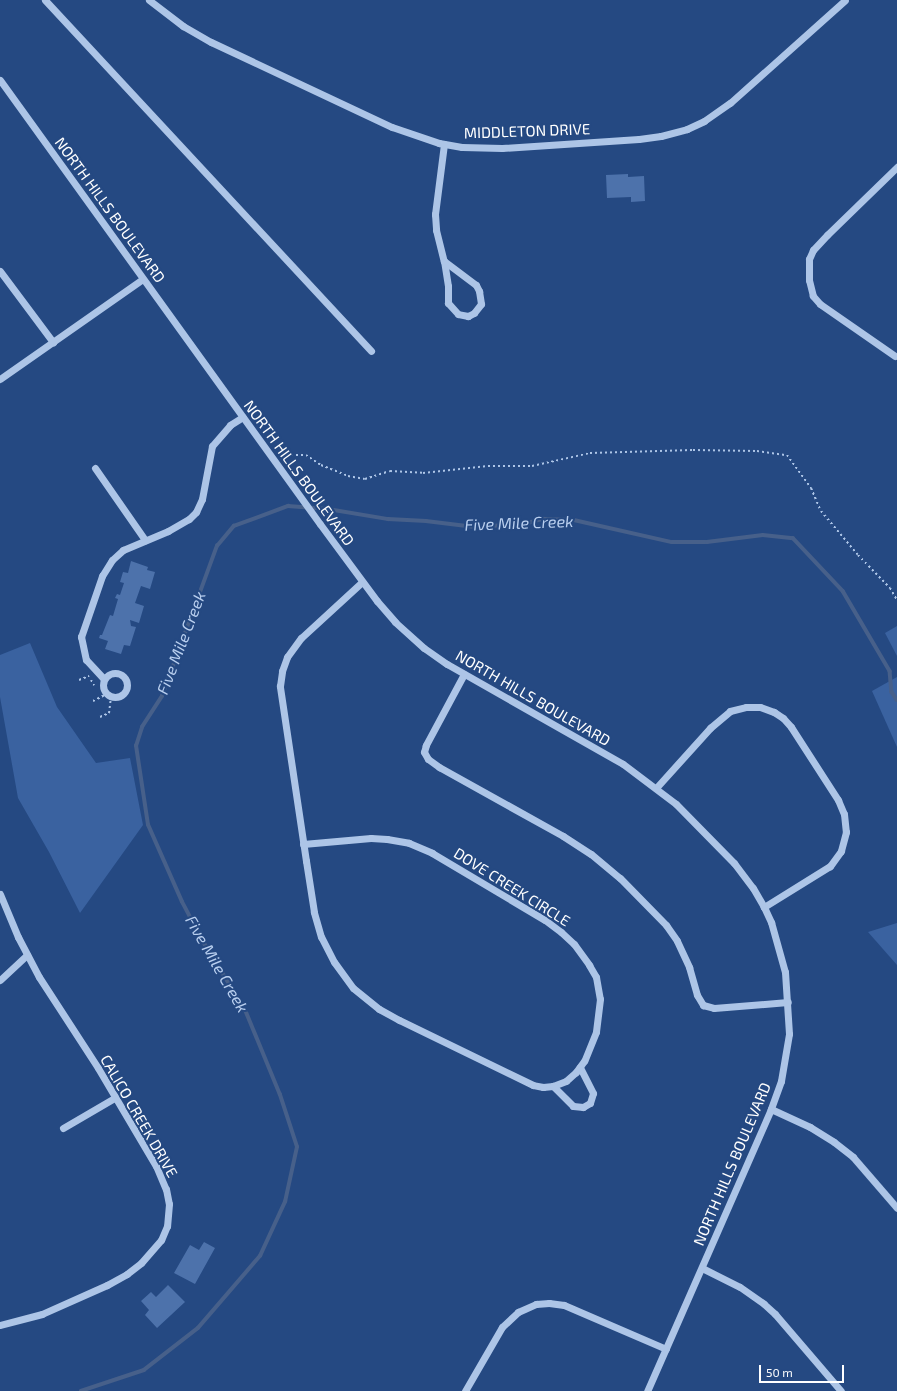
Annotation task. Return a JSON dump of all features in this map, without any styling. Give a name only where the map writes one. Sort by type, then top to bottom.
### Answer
[{"type":"street","points":[[45,0],[370,351]]},
{"type":"street","name":"MIDDLETON DRIVE","points":[[149,0],[183,26],[242,58],[392,127],[444,144],[462,147],[502,148],[639,139],[661,136],[687,129],[704,121],[730,103],[845,0]]},
{"type":"street","name":"NORTH HILLS BOULEVARD","points":[[0,80],[362,582],[396,622],[424,648],[464,674],[602,751],[656,788],[676,804],[719,846],[753,888],[764,907],[771,922],[782,955],[788,1002],[787,1054],[781,1081],[771,1110],[647,1391]]},
{"type":"street","points":[[444,144],[435,214],[436,230],[444,261],[448,286],[448,303],[458,314],[468,316],[474,313],[481,304],[479,291],[476,285],[444,261]]},
{"type":"street","points":[[896,357],[820,304],[814,296],[809,280],[809,259],[813,250],[827,235],[897,167]]},
{"type":"street","points":[[0,272],[52,342]]},
{"type":"street","points":[[0,379],[143,279]]},
{"type":"street","points":[[104,680],[86,660],[81,637],[102,576],[112,560],[123,550],[181,524],[196,512],[202,499],[212,446],[230,425],[243,417]]},
{"type":"street","points":[[95,468],[145,540]]},
{"type":"street","points":[[362,582],[301,638],[288,657],[282,671],[280,686],[314,912],[321,937],[334,962],[354,988],[379,1009],[533,1085],[543,1087],[553,1086],[573,1106],[583,1107],[590,1103],[593,1093],[580,1067]]},
{"type":"street","points":[[114,673],[122,674],[127,681],[127,689],[122,695],[109,695],[103,687],[104,680],[114,673]]},
{"type":"street","points":[[464,674],[426,745],[424,752],[428,759],[439,767],[563,836],[591,854],[620,878],[666,925],[677,941],[686,958],[697,995],[703,1005],[714,1008],[788,1002]]},
{"type":"street","points":[[656,788],[710,728],[730,711],[746,707],[760,707],[774,712],[787,722],[838,800],[844,814],[846,832],[841,851],[830,866],[764,907]]},
{"type":"street","name":"DOVE CREEK CIRCLE","points":[[303,844],[371,838],[387,839],[409,844],[432,853],[545,920],[574,944],[590,965],[596,977],[600,998],[596,1032],[580,1067],[566,1081],[553,1086]]},
{"type":"street","name":"CALICO CREEK DRIVE","points":[[0,894],[27,955],[39,977],[116,1097],[156,1166],[166,1189],[169,1212],[167,1226],[161,1240],[141,1263],[127,1274],[107,1285],[42,1314],[0,1325]]},
{"type":"street","points":[[0,980],[27,955]]},
{"type":"street","points":[[63,1128],[116,1097]]},
{"type":"street","points":[[771,1110],[810,1127],[834,1142],[853,1157],[897,1208]]},
{"type":"street","points":[[702,1268],[740,1287],[764,1304],[775,1314],[841,1391]]},
{"type":"street","points":[[465,1391],[502,1327],[518,1312],[536,1304],[549,1303],[564,1305],[666,1349]]},
{"type":"path","points":[[276,463],[291,455],[306,455],[321,465],[341,473],[365,479],[390,471],[422,473],[488,466],[532,466],[590,452],[693,450],[757,451],[787,455],[811,488],[821,511],[858,555],[890,588],[897,600]]},
{"type":"path","points":[[79,680],[88,675],[94,686]]},
{"type":"path","points":[[93,701],[109,695],[109,713],[100,717]]},
{"type":"shaded area","points":[[897,626],[897,656],[885,633]]},
{"type":"shaded area","points":[[30,643],[57,707],[96,763],[130,758],[143,825],[80,913],[49,852],[18,798],[0,697],[0,655]]},
{"type":"shaded area","points":[[897,677],[897,747],[872,691]]},
{"type":"shaded area","points":[[897,923],[897,965],[868,932]]},
{"type":"building","points":[[628,174],[628,177],[644,176],[645,201],[631,202],[631,197],[607,198],[606,175]]},
{"type":"building","points":[[131,561],[148,567],[147,570],[155,572],[150,589],[141,586],[135,603],[144,606],[139,623],[130,620],[131,626],[136,627],[130,646],[124,645],[121,654],[105,649],[108,641],[99,638],[100,635],[102,635],[110,615],[113,616],[118,599],[115,598],[117,594],[120,595],[124,583],[120,582],[123,572],[128,573]]},
{"type":"building","points":[[204,1242],[215,1248],[195,1284],[174,1273],[190,1245],[199,1250]]},
{"type":"building","points":[[168,1285],[185,1302],[157,1328],[145,1315],[149,1310],[141,1301],[151,1292],[156,1297]]},
{"type":"waterway","name":"Five Mile Creek","points":[[81,1391],[144,1370],[198,1328],[260,1256],[285,1202],[297,1147],[280,1095],[245,1010],[203,942],[182,902],[148,825],[136,746],[142,727],[162,696],[217,546],[234,526],[288,506],[328,509],[388,519],[426,521],[475,527],[524,524],[543,519],[574,520],[672,542],[707,542],[763,535],[793,538],[843,591],[890,671],[892,692],[897,700]]}]
